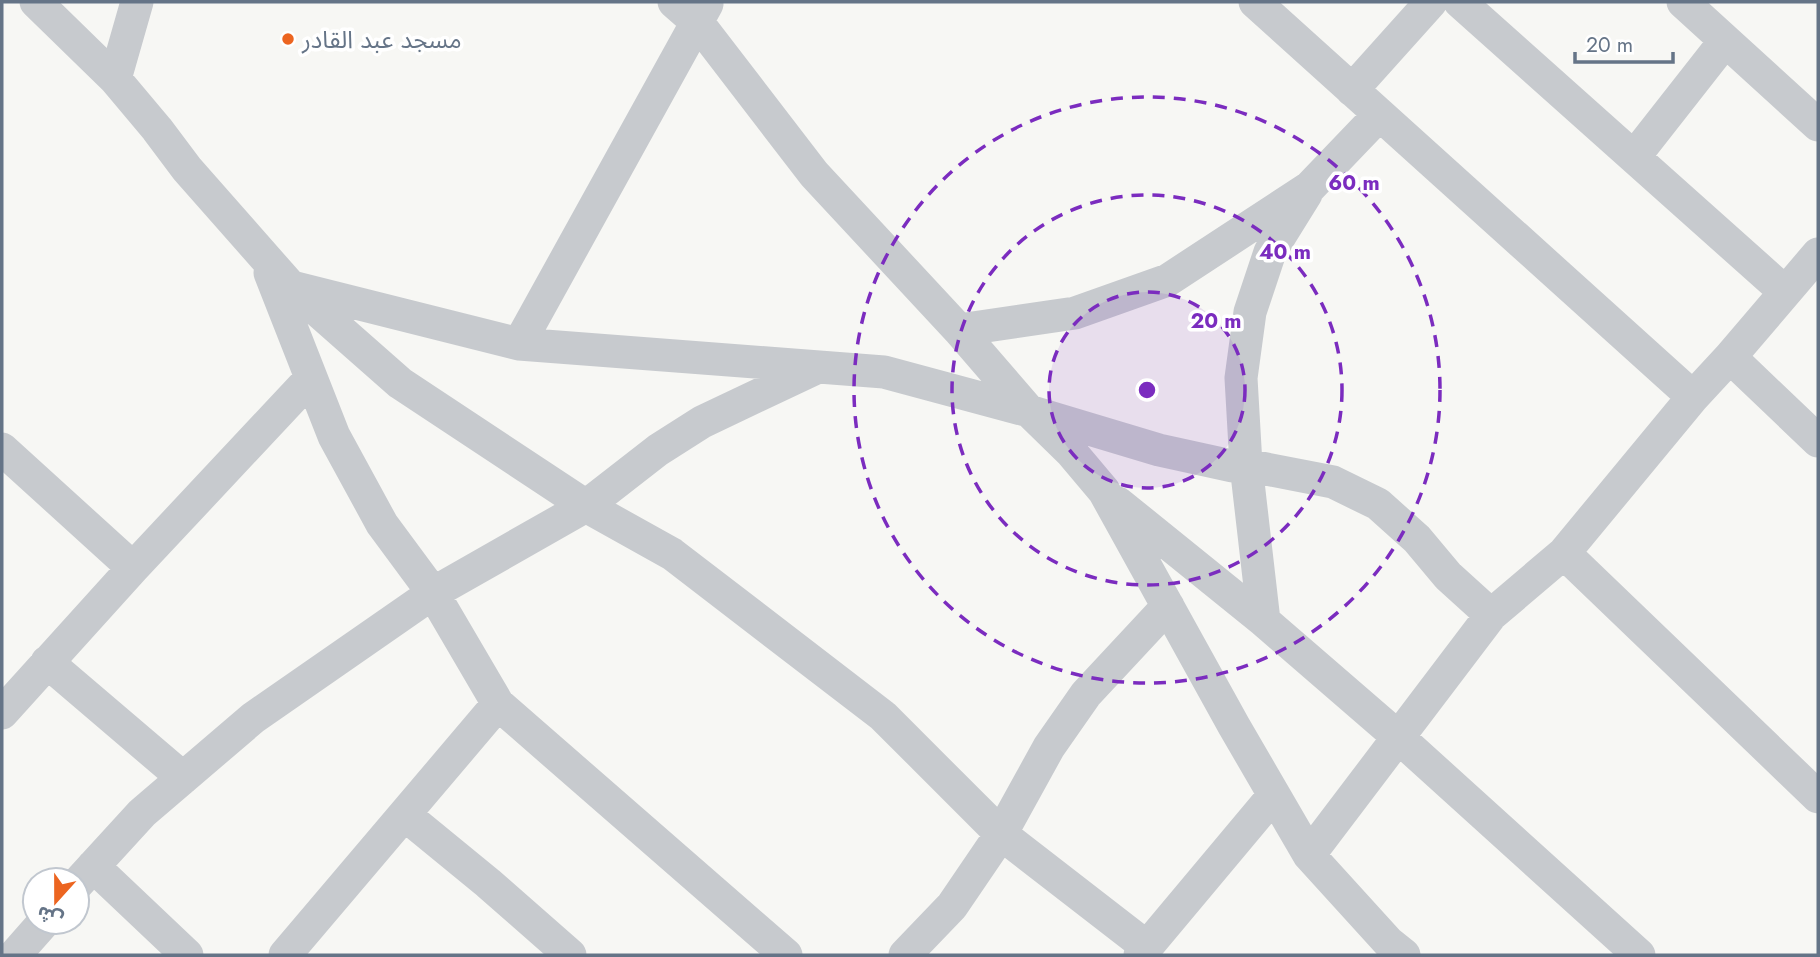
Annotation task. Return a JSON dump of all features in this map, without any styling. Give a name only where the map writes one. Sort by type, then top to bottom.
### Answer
[{"type":"street","points":[[36,2],[115,79],[158,129],[187,169],[291,287],[400,383],[586,506],[672,554],[883,716],[1001,834],[1144,951],[1274,795]]},
{"type":"street","points":[[115,79],[137,2]]},
{"type":"street","points":[[1255,2],[1693,397]]},
{"type":"street","points":[[1353,90],[1432,2]]},
{"type":"street","points":[[1460,2],[1785,292]]},
{"type":"street","points":[[1683,2],[1818,125]]},
{"type":"street","points":[[519,344],[693,9],[814,174],[959,330],[1029,411],[1072,453],[1104,492],[1309,855],[1390,951]]},
{"type":"street","points":[[1634,157],[1725,41]]},
{"type":"street","points":[[1264,621],[1246,465],[1241,378],[1250,312],[1270,251],[1310,187],[1380,115]]},
{"type":"street","points":[[959,330],[1075,313],[1168,280],[1310,187]]},
{"type":"street","points":[[1309,855],[1491,615],[1564,553],[1693,397],[1818,254]]},
{"type":"street","points":[[264,258],[334,436],[376,513],[433,593],[498,704],[786,955]]},
{"type":"street","points":[[291,287],[519,344],[884,372],[1159,450],[1233,466],[1246,465],[1333,482],[1378,504],[1417,539],[1448,576],[1491,615]]},
{"type":"street","points":[[1730,357],[1818,441]]},
{"type":"street","points":[[91,868],[142,813],[253,718],[433,593],[586,506],[658,450],[702,422],[818,367]]},
{"type":"street","points":[[2,713],[133,568],[311,379]]},
{"type":"street","points":[[2,449],[133,568]]},
{"type":"street","points":[[1104,492],[1264,621],[1397,736],[1639,955]]},
{"type":"street","points":[[1564,553],[1818,797]]},
{"type":"street","points":[[907,955],[952,906],[1001,834],[1049,747],[1086,694],[1168,606]]},
{"type":"street","points":[[47,662],[183,778]]},
{"type":"street","points":[[285,955],[498,704]]},
{"type":"street","points":[[405,815],[570,955]]},
{"type":"street","points":[[91,880],[187,955]]},
{"type":"street","points":[[15,955],[32,936]]},
{"type":"place","name":"مسجد عبد القادر","points":[[288,39]]}]
